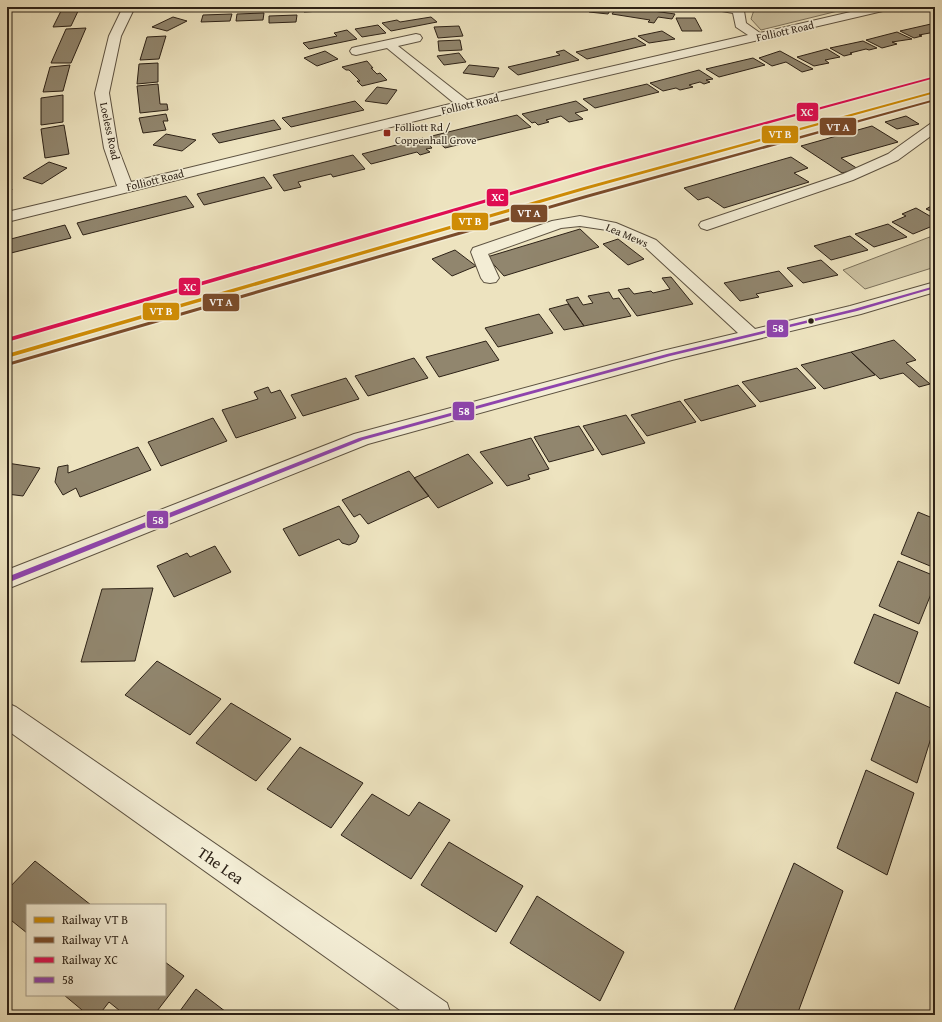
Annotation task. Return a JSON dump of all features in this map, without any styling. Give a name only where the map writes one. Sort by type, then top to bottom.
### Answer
[{"type":"street","points":[[129,7],[152,7]]},
{"type":"street","name":"Loeless Road","points":[[125,187],[111,148],[102,93],[115,36],[129,7]]},
{"type":"street","points":[[715,7],[739,8],[740,25],[759,37]]},
{"type":"street","name":"Folliott Road","points":[[7,217],[464,105],[887,7]]},
{"type":"street","points":[[356,51],[416,38]]},
{"type":"street","points":[[389,44],[464,105]]},
{"type":"street","points":[[707,225],[854,174],[893,157],[935,127]]},
{"type":"street","name":"Lea Mews","points":[[490,278],[479,252],[558,224],[580,221],[601,224],[620,229],[650,243],[750,334]]},
{"type":"street","points":[[7,580],[361,439],[669,355],[750,334],[855,310],[935,287]]},
{"type":"street","name":"The Lea","points":[[7,715],[435,1015]]},
{"type":"shaded area","points":[[755,7],[854,7],[761,30],[751,19]]},
{"type":"shaded area","points":[[935,235],[935,267],[865,289],[843,270]]},
{"type":"building","points":[[63,7],[80,7],[71,26],[53,27]]},
{"type":"building","points":[[303,7],[321,7],[321,11],[304,12]]},
{"type":"building","points":[[564,7],[592,7],[590,10],[578,9],[575,11],[562,9]]},
{"type":"building","points":[[592,7],[612,7],[608,14],[589,12]]},
{"type":"building","points":[[617,7],[675,14],[672,19],[658,17],[654,23],[648,22],[650,20],[612,14]]},
{"type":"building","points":[[264,13],[263,20],[236,21],[237,14]]},
{"type":"building","points":[[232,14],[230,21],[201,22],[203,15]]},
{"type":"building","points":[[297,15],[296,22],[269,23],[269,16]]},
{"type":"building","points":[[173,17],[187,21],[167,31],[152,27]]},
{"type":"building","points":[[431,17],[437,22],[391,31],[382,23],[397,20],[400,22]]},
{"type":"building","points":[[676,18],[695,18],[702,31],[682,31]]},
{"type":"building","points":[[931,24],[935,26],[935,32],[919,35],[922,36],[914,38],[900,31]]},
{"type":"building","points":[[378,25],[386,33],[362,37],[355,29]]},
{"type":"building","points":[[459,26],[463,36],[438,38],[434,27]]},
{"type":"building","points":[[86,28],[71,63],[51,63],[66,29]]},
{"type":"building","points":[[347,30],[357,39],[309,49],[303,43],[337,36],[334,33]]},
{"type":"building","points":[[662,31],[675,39],[649,43],[638,36]]},
{"type":"building","points":[[897,32],[912,39],[892,42],[897,44],[882,48],[866,40]]},
{"type":"building","points":[[166,36],[159,59],[140,60],[147,37]]},
{"type":"building","points":[[635,38],[646,45],[587,59],[576,52]]},
{"type":"building","points":[[460,40],[462,50],[439,51],[438,41]]},
{"type":"building","points":[[863,41],[877,48],[869,50],[866,49],[844,56],[830,48]]},
{"type":"building","points":[[827,49],[840,57],[825,60],[829,63],[814,66],[797,57]]},
{"type":"building","points":[[564,50],[579,60],[518,75],[508,67],[560,55],[556,52]]},
{"type":"building","points":[[325,51],[338,59],[317,66],[304,58]]},
{"type":"building","points":[[780,51],[813,69],[802,72],[786,62],[772,66],[759,58]]},
{"type":"building","points":[[459,53],[466,62],[444,65],[437,56]]},
{"type":"building","points":[[753,58],[765,65],[719,77],[706,69]]},
{"type":"building","points":[[367,61],[377,74],[380,73],[387,80],[362,86],[357,81],[360,81],[349,70],[342,67]]},
{"type":"building","points":[[158,63],[158,82],[137,84],[139,64]]},
{"type":"building","points":[[70,65],[63,91],[43,92],[50,67]]},
{"type":"building","points":[[469,65],[499,68],[494,77],[463,73]]},
{"type":"building","points":[[699,70],[713,79],[706,80],[710,82],[704,84],[700,82],[689,85],[693,87],[680,90],[676,88],[663,91],[650,83]]},
{"type":"building","points":[[158,84],[160,104],[167,104],[168,110],[140,113],[137,86]]},
{"type":"building","points":[[647,84],[659,92],[595,108],[583,99]]},
{"type":"building","points":[[377,87],[397,90],[387,104],[365,101]]},
{"type":"building","points":[[63,95],[63,122],[41,125],[41,98]]},
{"type":"building","points":[[355,101],[364,110],[291,127],[282,118]]},
{"type":"building","points":[[576,101],[588,110],[575,113],[583,119],[569,122],[561,116],[546,120],[549,122],[538,125],[535,122],[532,123],[522,114]]},
{"type":"building","points":[[166,114],[168,121],[163,121],[166,130],[143,133],[139,118]]},
{"type":"building","points":[[517,115],[531,127],[445,148],[432,136]]},
{"type":"building","points":[[906,116],[919,124],[897,129],[885,122]]},
{"type":"building","points":[[274,120],[281,129],[219,143],[212,134]]},
{"type":"building","points":[[64,125],[69,154],[45,158],[41,129]]},
{"type":"building","points":[[872,126],[898,142],[841,158],[858,169],[842,173],[801,146]]},
{"type":"building","points":[[166,134],[196,140],[182,151],[153,145]]},
{"type":"building","points":[[423,138],[432,148],[426,149],[430,152],[420,155],[417,152],[371,164],[362,154]]},
{"type":"building","points":[[353,155],[365,169],[333,177],[331,174],[298,182],[301,187],[284,191],[273,175]]},
{"type":"building","points":[[791,157],[808,168],[794,173],[809,182],[724,208],[708,197],[698,200],[684,188]]},
{"type":"building","points":[[49,162],[67,168],[42,184],[23,178]]},
{"type":"building","points":[[264,177],[272,188],[204,205],[197,194]]},
{"type":"building","points":[[7,179],[12,190],[7,192]]},
{"type":"building","points":[[186,196],[194,207],[83,235],[77,223]]},
{"type":"building","points":[[935,204],[935,213],[926,209]]},
{"type":"building","points":[[916,208],[935,219],[935,225],[913,234],[892,222],[906,216],[902,214]]},
{"type":"building","points":[[888,224],[907,237],[874,247],[855,234]]},
{"type":"building","points":[[65,225],[71,238],[7,254],[7,240]]},
{"type":"building","points":[[580,229],[599,247],[504,276],[487,257]]},
{"type":"building","points":[[850,236],[868,250],[831,260],[814,246]]},
{"type":"building","points":[[618,239],[644,259],[628,265],[603,244]]},
{"type":"building","points":[[455,250],[476,266],[452,276],[432,259]]},
{"type":"building","points":[[821,260],[838,275],[803,283],[787,268]]},
{"type":"building","points":[[779,271],[793,286],[756,294],[759,297],[740,301],[724,283]]},
{"type":"building","points":[[671,277],[693,304],[637,316],[618,290],[629,288],[634,294],[651,291],[653,293],[670,289],[662,278]]},
{"type":"building","points":[[609,292],[613,299],[619,298],[631,316],[584,326],[566,300],[578,297],[583,305],[593,303],[588,296]]},
{"type":"building","points":[[568,304],[584,326],[564,330],[549,309]]},
{"type":"building","points":[[539,314],[553,333],[498,347],[485,328]]},
{"type":"building","points":[[894,340],[916,360],[906,363],[930,384],[919,387],[903,373],[880,379],[851,352]]},
{"type":"building","points":[[486,341],[499,360],[439,377],[426,357]]},
{"type":"building","points":[[851,352],[875,375],[824,389],[801,365]]},
{"type":"building","points":[[414,358],[428,378],[368,396],[355,376]]},
{"type":"building","points":[[797,368],[816,388],[760,402],[742,382]]},
{"type":"building","points":[[346,378],[359,399],[303,416],[291,395]]},
{"type":"building","points":[[738,385],[756,406],[701,421],[684,400]]},
{"type":"building","points":[[268,387],[271,393],[280,390],[296,418],[236,438],[222,410],[258,399],[254,392]]},
{"type":"building","points":[[680,401],[696,422],[647,436],[631,415]]},
{"type":"building","points":[[626,415],[645,443],[602,455],[583,426]]},
{"type":"building","points":[[213,418],[227,441],[161,466],[148,442]]},
{"type":"building","points":[[579,426],[594,450],[549,462],[534,437]]},
{"type":"building","points":[[531,438],[549,469],[528,475],[530,479],[507,486],[480,452]]},
{"type":"building","points":[[138,447],[151,470],[80,497],[76,488],[63,495],[55,482],[58,467],[68,465],[68,473]]},
{"type":"building","points":[[468,454],[493,483],[438,508],[414,478]]},
{"type":"building","points":[[7,463],[40,468],[23,496],[7,494]]},
{"type":"building","points":[[409,471],[429,496],[368,524],[360,514],[354,517],[342,500]]},
{"type":"building","points":[[339,506],[359,536],[356,542],[349,545],[342,543],[339,539],[299,556],[283,529]]},
{"type":"building","points":[[918,512],[935,519],[935,568],[901,554]]},
{"type":"building","points":[[215,546],[231,572],[174,597],[157,566],[187,553],[190,557]]},
{"type":"building","points":[[898,561],[935,576],[935,584],[919,624],[879,606]]},
{"type":"building","points":[[153,588],[135,661],[81,662],[102,589]]},
{"type":"building","points":[[874,614],[918,632],[899,684],[854,663]]},
{"type":"building","points":[[157,661],[221,699],[190,735],[125,695]]},
{"type":"building","points":[[896,692],[935,710],[935,725],[917,783],[871,760]]},
{"type":"building","points":[[231,703],[291,739],[256,781],[196,743]]},
{"type":"building","points":[[300,747],[363,783],[331,828],[267,789]]},
{"type":"building","points":[[866,770],[914,793],[887,875],[837,848]]},
{"type":"building","points":[[372,794],[409,816],[419,802],[450,820],[411,879],[341,835]]},
{"type":"building","points":[[449,842],[523,886],[496,932],[421,885]]},
{"type":"building","points":[[35,861],[90,904],[26,904],[26,932],[7,917],[7,890]]},
{"type":"building","points":[[794,863],[843,891],[797,1015],[732,1015]]},
{"type":"building","points":[[537,896],[624,952],[600,1001],[510,943]]},
{"type":"building","points":[[166,963],[184,976],[154,1015],[125,1015],[109,1002],[99,1015],[88,1015],[65,996],[166,996]]},
{"type":"building","points":[[196,989],[230,1015],[177,1015]]},
{"type":"transit line","points":[[7,356],[586,188],[935,92]]},
{"type":"transit line","points":[[9,364],[588,196],[935,100]]},
{"type":"transit line","name":"58","points":[[7,580],[361,439],[669,355],[855,310],[935,287]]},
{"type":"rail line","name":"XC","points":[[7,340],[599,168],[933,78]]},
{"type":"place","name":"Folliott Rd / Coppenhall Grove","points":[[387,133]]}]
